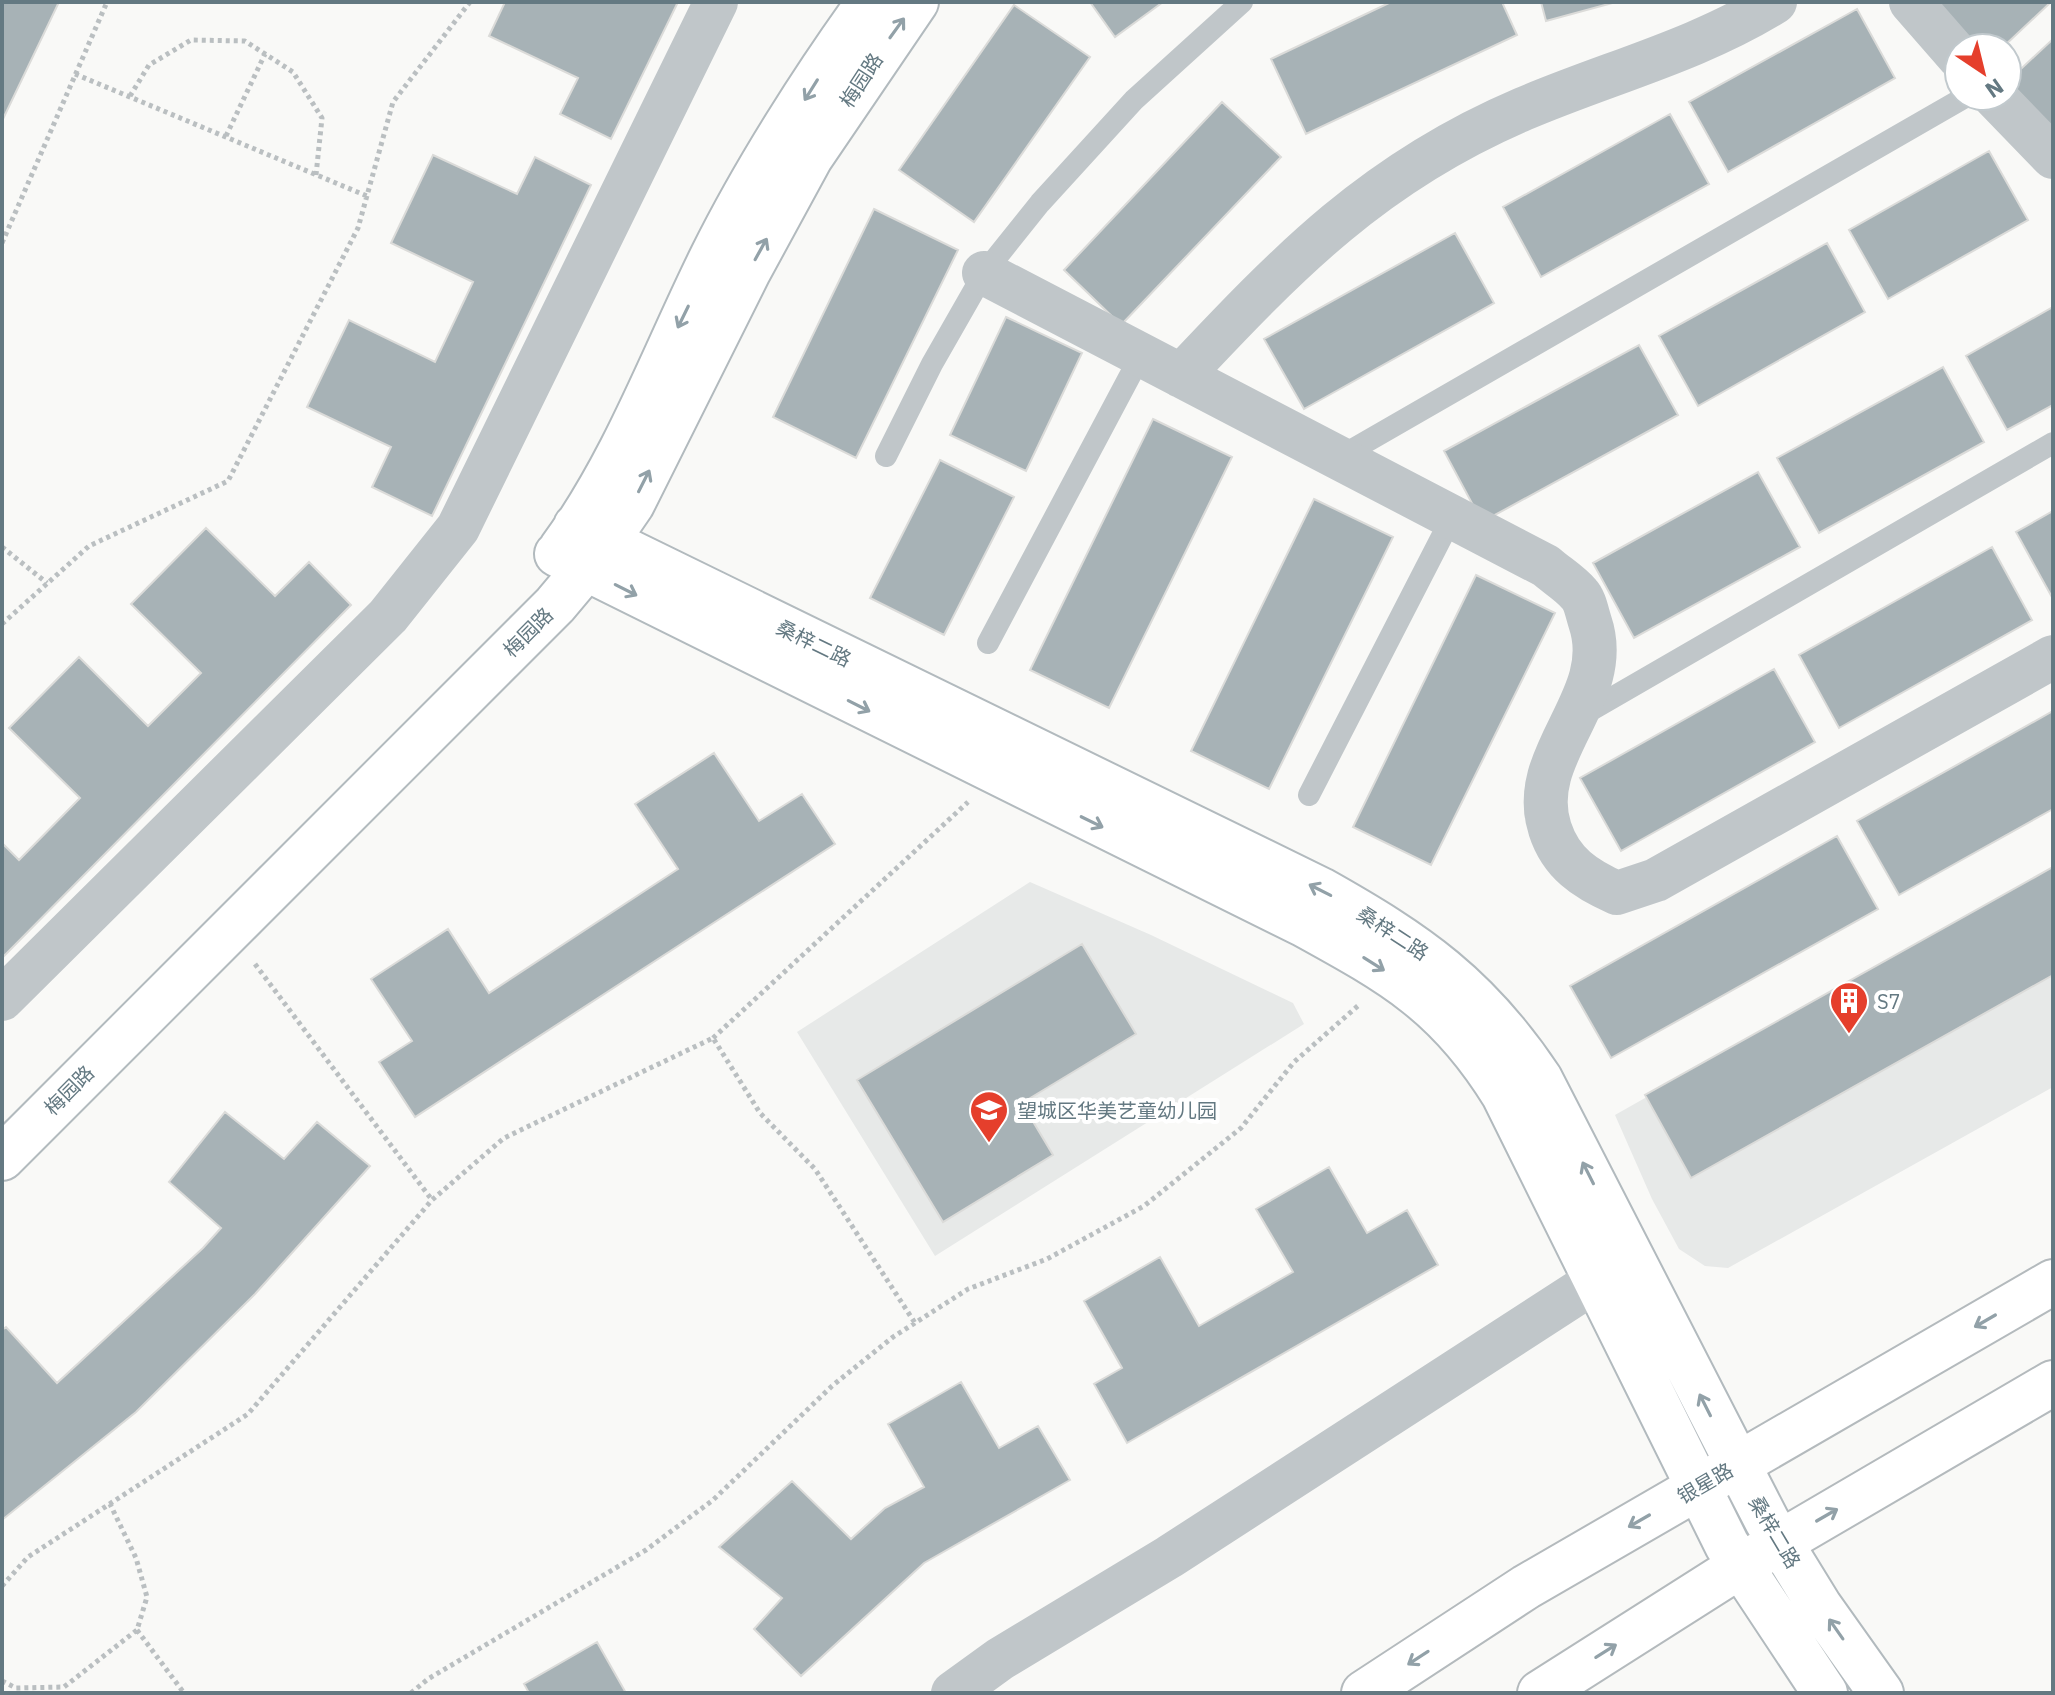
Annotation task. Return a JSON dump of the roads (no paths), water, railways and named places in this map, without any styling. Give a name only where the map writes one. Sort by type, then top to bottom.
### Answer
[{"type":"street","points":[[2,999],[388,616],[458,528],[716,2]]},
{"type":"street","name":"梅园路","points":[[3,1147],[230,930],[544,616],[582,547],[599,490],[714,253],[780,140],[869,2]]},
{"type":"street","name":"梅园路","points":[[3,1147],[475,656],[582,547],[632,504],[748,272],[810,158],[916,2]]},
{"type":"street","points":[[1181,376],[1262,290],[1334,222],[1406,168],[1523,109],[1649,64],[1775,2]]},
{"type":"street","points":[[1911,2],[1943,39]]},
{"type":"street","points":[[2009,112],[2053,157]]},
{"type":"street","points":[[984,273],[1546,566],[1581,595],[1595,637],[1592,683],[1547,774],[1544,812],[1557,851],[1587,880],[1617,893],[1656,880],[2053,657]]},
{"type":"street","name":"桑梓二路","points":[[582,547],[997,775],[1303,924],[1393,976],[1450,1020],[1481,1057],[1504,1095],[1697,1487],[1740,1566],[1825,1693]]},
{"type":"street","name":"桑梓二路","points":[[582,547],[1321,890],[1396,932],[1444,967],[1511,1037],[1540,1079],[1736,1465],[1780,1542],[1881,1693]]},
{"type":"street","points":[[953,1693],[1000,1659],[1169,1557],[1597,1280]]},
{"type":"street","name":"银星路","points":[[1364,1693],[1526,1587],[2053,1282]]},
{"type":"street","points":[[1540,1693],[1740,1566],[2053,1383]]},
{"type":"lane","points":[[886,456],[932,364],[984,273],[1040,203],[1134,100],[1242,2]]},
{"type":"lane","points":[[1338,458],[1943,110]]},
{"type":"lane","points":[[988,643],[1141,355]]},
{"type":"lane","points":[[1574,720],[2053,443]]},
{"type":"lane","points":[[1309,795],[1452,517]]},
{"type":"place","name":"S7","points":[[1849,1035]]},
{"type":"place","name":"望城区华美艺童幼儿园","points":[[989,1144]]}]
